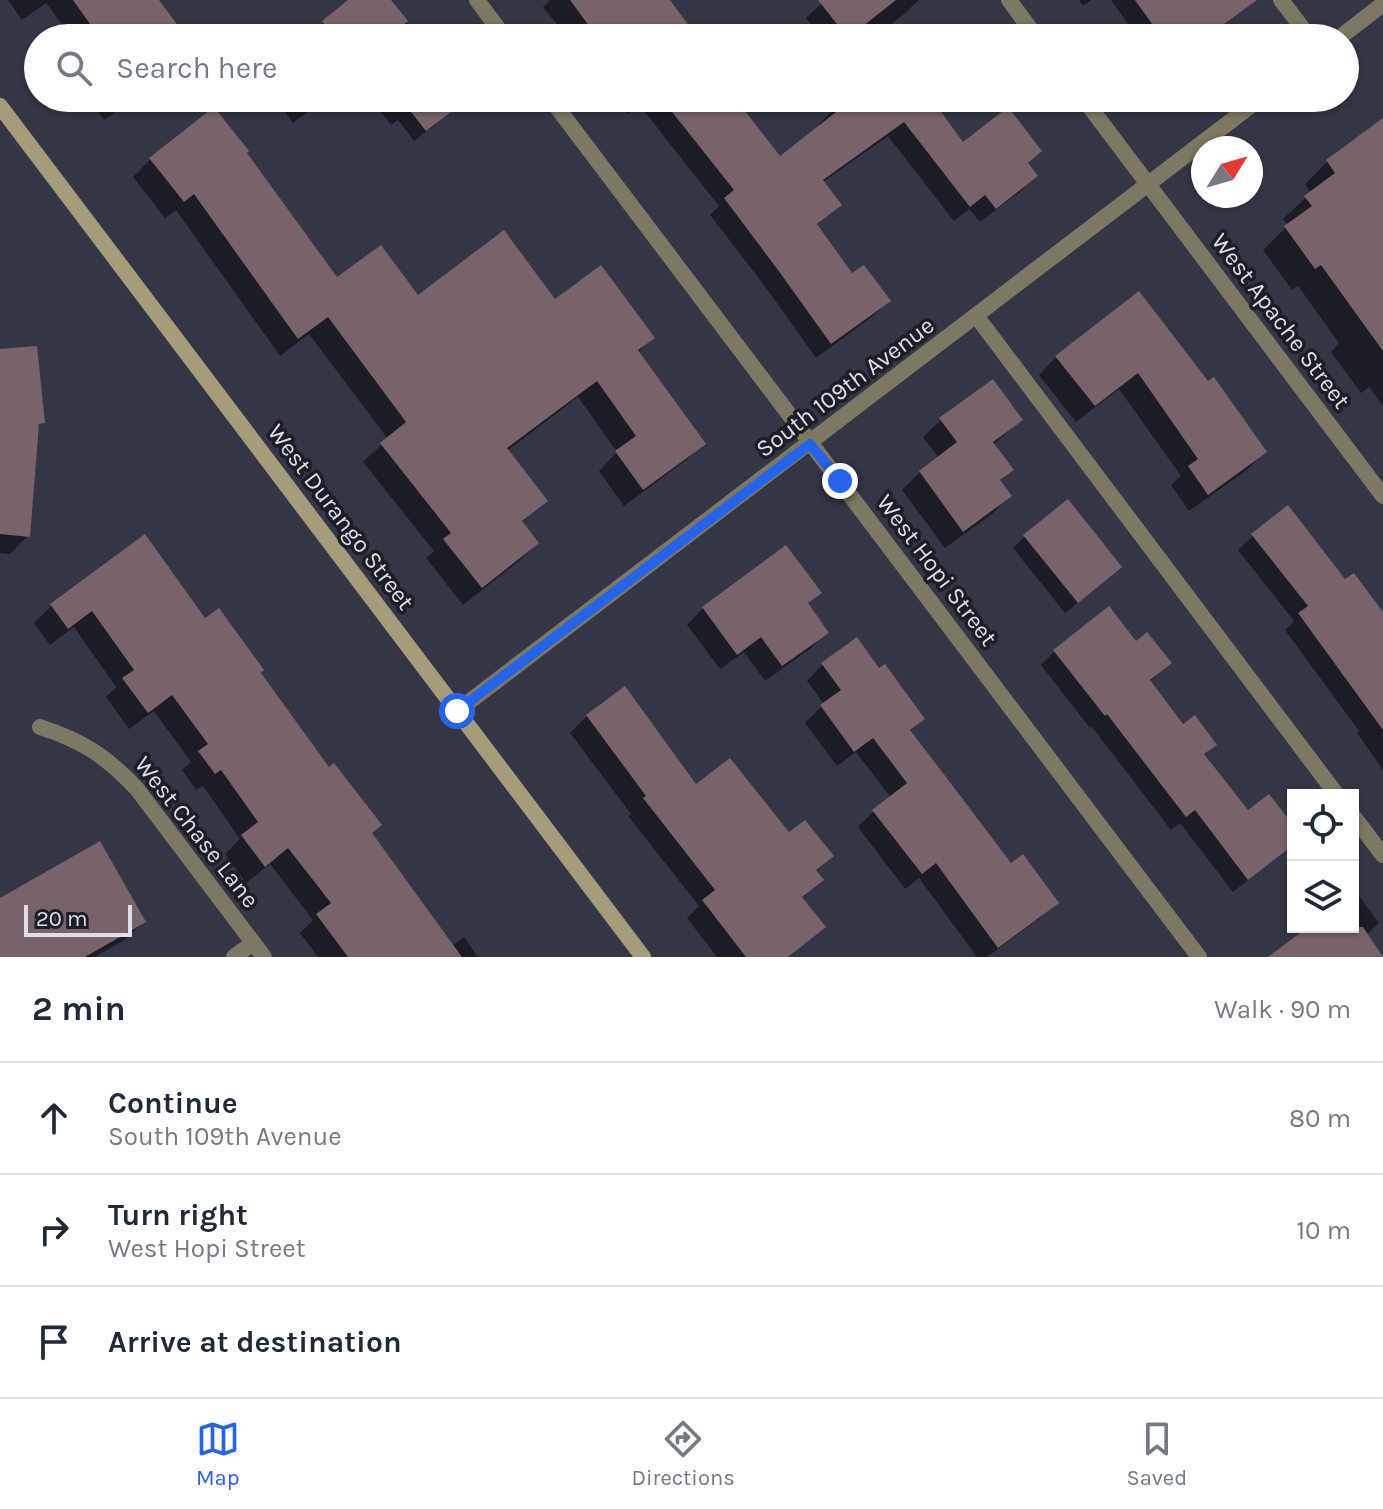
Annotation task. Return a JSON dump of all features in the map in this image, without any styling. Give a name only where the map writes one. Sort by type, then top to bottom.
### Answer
[{"type":"street","points":[[477,0],[495,24]]},
{"type":"street","points":[[1009,0],[1027,24]]},
{"type":"street","points":[[1281,0],[1299,24]]},
{"type":"street","points":[[1357,24],[1383,4]]},
{"type":"street","name":"West Durango Street","points":[[0,106],[643,957]]},
{"type":"street","name":"West Hopi Street","points":[[561,112],[1199,957]]},
{"type":"street","name":"West Apache Street","points":[[1093,112],[1383,496]]},
{"type":"street","name":"South 109th Avenue","points":[[457,711],[1243,112]]},
{"type":"street","points":[[977,317],[1332,789]]},
{"type":"street","name":"West Chase Lane","points":[[40,727],[93,749],[118,769],[137,789],[264,957]]},
{"type":"street","points":[[1359,824],[1383,855]]},
{"type":"street","points":[[234,957],[253,943]]},
{"type":"building","points":[[73,0],[159,0],[177,24],[90,24]]},
{"type":"building","points":[[348,0],[391,0],[408,21],[404,24],[324,24],[322,21]]},
{"type":"building","points":[[570,0],[670,0],[688,24],[588,24]]},
{"type":"building","points":[[818,0],[896,0],[866,24],[837,24]]},
{"type":"building","points":[[1135,0],[1257,0],[1224,24],[1152,24]]},
{"type":"building","points":[[208,112],[218,112],[337,277],[381,245],[418,295],[504,230],[555,299],[601,265],[655,338],[638,350],[706,444],[643,490],[615,451],[636,436],[597,381],[507,448],[548,501],[522,521],[539,543],[482,588],[443,539],[451,533],[380,443],[406,422],[328,317],[298,339],[194,194],[184,202],[149,158]]},
{"type":"building","points":[[411,112],[451,112],[426,131]]},
{"type":"building","points":[[672,112],[746,112],[780,156],[836,112],[941,112],[963,142],[1002,112],[1012,112],[1042,151],[1028,163],[1038,176],[996,209],[985,195],[970,207],[904,122],[823,180],[842,205],[817,224],[852,273],[864,265],[891,301],[831,344],[724,198],[734,190]]},
{"type":"building","points":[[1383,118],[1383,351],[1321,265],[1315,269],[1284,226],[1312,206],[1304,196],[1335,173],[1326,160]]},
{"type":"building","points":[[1139,291],[1208,381],[1214,377],[1267,452],[1208,495],[1188,466],[1198,459],[1138,373],[1095,406],[1055,356]]},
{"type":"building","points":[[37,346],[45,423],[39,424],[30,537],[0,534],[0,349]]},
{"type":"building","points":[[993,379],[1023,420],[993,442],[1014,470],[1000,480],[1012,496],[963,532],[919,471],[957,442],[939,418]]},
{"type":"building","points":[[1068,499],[1122,567],[1078,603],[1023,535]]},
{"type":"building","points":[[1288,505],[1345,579],[1354,573],[1383,612],[1383,730],[1298,613],[1308,606],[1251,534]]},
{"type":"building","points":[[145,534],[205,618],[219,608],[264,670],[261,673],[329,767],[334,763],[382,825],[372,833],[462,957],[348,957],[316,914],[331,903],[288,848],[265,867],[241,835],[258,822],[221,770],[215,774],[198,751],[208,744],[172,695],[148,713],[122,678],[134,670],[92,611],[68,629],[50,604]]},
{"type":"building","points":[[786,545],[822,593],[808,603],[829,633],[782,666],[761,637],[737,655],[702,607]]},
{"type":"building","points":[[1109,606],[1136,641],[1147,632],[1172,663],[1150,680],[1183,724],[1195,715],[1217,745],[1204,754],[1248,810],[1269,794],[1287,817],[1287,850],[1248,880],[1195,810],[1186,817],[1053,650]]},
{"type":"building","points":[[857,637],[879,668],[885,664],[925,719],[910,730],[1011,863],[1023,854],[1059,903],[998,948],[936,863],[922,874],[872,810],[907,783],[873,738],[854,752],[820,705],[841,690],[821,663]]},
{"type":"building","points":[[625,686],[696,784],[730,758],[789,832],[805,820],[834,856],[816,870],[824,880],[802,897],[826,927],[788,957],[746,957],[702,900],[715,890],[643,798],[646,796],[586,715]]},
{"type":"building","points":[[100,841],[146,922],[85,957],[0,957],[0,898]]},
{"type":"building","points":[[1359,927],[1363,927],[1383,957],[1268,957],[1300,933],[1359,933]]},
{"type":"route","points":[[457,711],[810,444],[840,481]]}]
